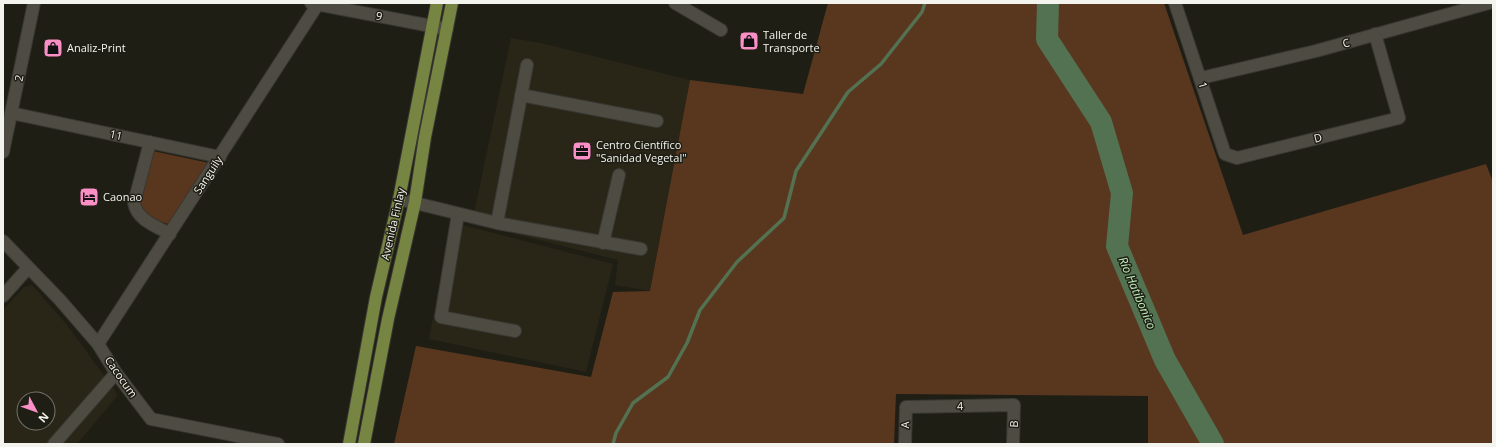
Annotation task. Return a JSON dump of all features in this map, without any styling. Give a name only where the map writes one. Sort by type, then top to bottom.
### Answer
[{"type":"main road","name":"Avenida Finlay","points":[[349,444],[376,297],[399,199],[437,3]]},
{"type":"main road","name":"Avenida Finlay","points":[[364,444],[388,319],[415,202],[425,137],[452,3]]},
{"type":"street","name":"2","points":[[3,152],[34,3]]},
{"type":"street","points":[[675,3],[720,30]]},
{"type":"street","name":"1","points":[[1175,3],[1201,78],[1224,154],[1237,158]]},
{"type":"street","name":"C","points":[[1201,78],[1316,50],[1487,3]]},
{"type":"street","name":"9","points":[[315,4],[447,29]]},
{"type":"street","name":"Sanguily","points":[[98,344],[220,157],[315,4]]},
{"type":"street","name":"D","points":[[1237,158],[1399,118],[1375,34]]},
{"type":"street","points":[[497,223],[527,65]]},
{"type":"street","points":[[521,96],[657,120]]},
{"type":"street","name":"11","points":[[11,113],[220,157]]},
{"type":"street","points":[[150,142],[134,203],[135,211],[141,217],[170,234]]},
{"type":"street","points":[[603,243],[619,175]]},
{"type":"street","points":[[399,199],[497,223],[641,249]]},
{"type":"street","points":[[458,214],[441,317],[515,331]]},
{"type":"street","name":"Cacocum","points":[[3,241],[60,300],[98,344],[116,373],[151,419],[278,444]]},
{"type":"street","points":[[3,296],[28,268]]},
{"type":"street","points":[[54,444],[116,373]]},
{"type":"street","name":"4","points":[[906,407],[1014,404]]},
{"type":"street","name":"B","points":[[1013,444],[1014,404]]},
{"type":"street","name":"A","points":[[905,444],[906,407]]},
{"type":"shaded area","points":[[828,3],[1164,3],[1243,235],[1486,164],[1493,182],[1493,444],[1148,444],[1148,396],[896,394],[894,444],[394,444],[416,346],[591,377],[613,292],[650,291],[690,80],[803,94]]},
{"type":"shaded area","name":"Centro Científico \"Sanidad Vegetal\"","points":[[511,38],[541,43],[690,80],[650,291],[615,285],[618,260],[472,223]]},
{"type":"shaded area","points":[[153,151],[209,163],[168,224],[148,216],[143,211],[141,206],[142,190]]},
{"type":"shaded area","points":[[451,222],[613,264],[586,372],[429,339]]},
{"type":"shaded area","points":[[32,285],[67,325],[118,395],[77,444],[3,444],[3,310],[24,287]]},
{"type":"waterway","points":[[613,444],[616,433],[633,403],[668,377],[687,343],[700,310],[737,262],[784,218],[796,171],[848,92],[881,64],[922,12],[925,3]]},
{"type":"waterway","name":"Río Hatibonico","points":[[1048,3],[1047,39],[1101,122],[1122,193],[1117,246],[1165,360],[1213,444]]},
{"type":"place","name":"Taller de Transporte","points":[[749,41]]},
{"type":"place","name":"Analiz-Print","points":[[53,48]]},
{"type":"place","name":"Centro Científico \"Sanidad Vegetal\"","points":[[582,151]]},
{"type":"place","name":"Caonao","points":[[89,197]]}]
